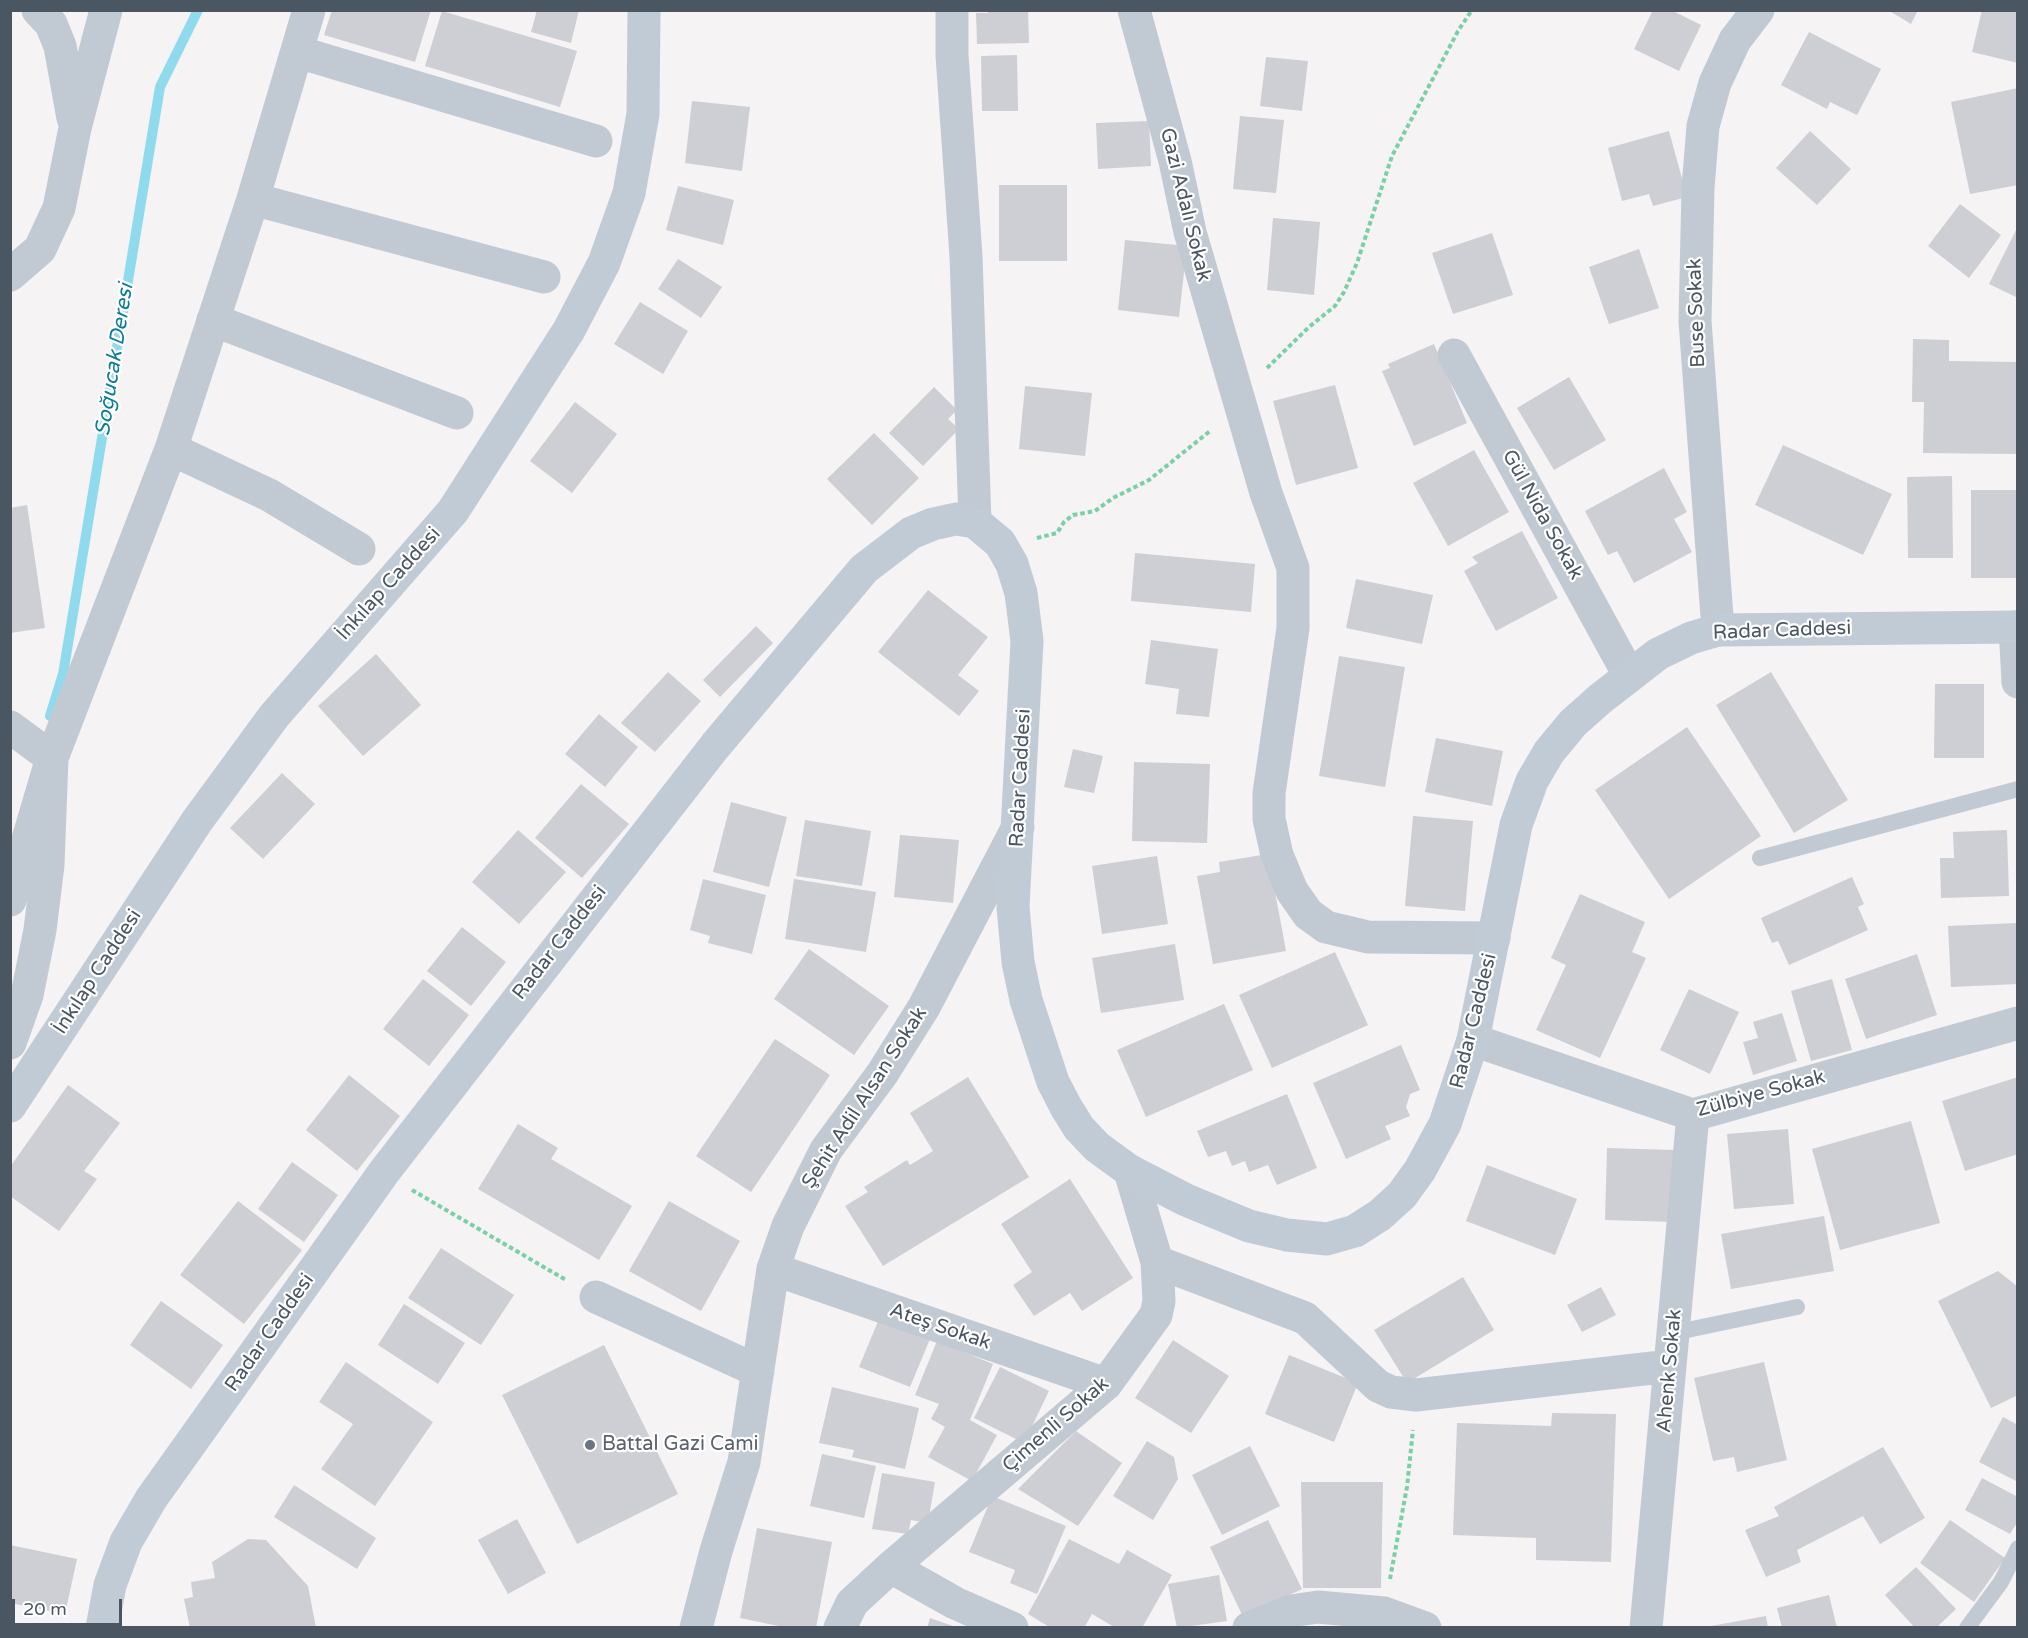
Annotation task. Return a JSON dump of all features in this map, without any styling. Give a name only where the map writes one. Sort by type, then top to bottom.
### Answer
[{"type":"street","points":[[38,10],[51,24],[60,46],[75,128]]},
{"type":"street","points":[[10,275],[40,249],[59,208],[75,128],[106,10]]},
{"type":"street","points":[[10,900],[52,759],[171,449],[253,199],[309,10]]},
{"type":"street","name":"İnkılap Caddesi","points":[[10,1106],[218,793],[274,716],[453,511],[569,330],[604,263],[629,193],[643,114],[644,10]]},
{"type":"street","points":[[952,10],[952,55],[966,256],[975,522]]},
{"type":"street","name":"Gazi Adalı Sokak","points":[[1134,10],[1175,161],[1190,232],[1266,493],[1293,568],[1293,628],[1269,793],[1269,819],[1277,855],[1292,891],[1308,914],[1326,927],[1368,937],[1494,938]]},
{"type":"street","name":"Buse Sokak","points":[[1718,630],[1695,321],[1698,188],[1703,126],[1715,83],[1735,40],[1758,10]]},
{"type":"street","points":[[297,52],[596,141]]},
{"type":"street","points":[[253,199],[544,277]]},
{"type":"street","points":[[213,320],[457,413]]},
{"type":"street","name":"Gül Nida Sokak","points":[[1454,355],[1629,675]]},
{"type":"street","points":[[171,449],[269,495],[359,549]]},
{"type":"street","name":"Radar Caddesi","points":[[102,1628],[110,1585],[126,1542],[152,1499],[384,1172],[715,746],[832,603],[870,563],[911,533],[933,524],[956,519],[975,522],[1000,543],[1012,564],[1021,593],[1027,641],[1013,907],[1018,962],[1026,1000],[1053,1082],[1066,1107],[1097,1147],[1130,1171],[1186,1200],[1249,1226],[1287,1235],[1328,1239],[1355,1232],[1380,1215],[1402,1195],[1420,1170],[1445,1124],[1473,1040],[1516,825],[1532,780],[1549,752],[1573,723],[1629,675],[1658,654],[1691,638],[1718,630],[2016,627]]},
{"type":"street","points":[[2016,627],[2018,682]]},
{"type":"street","points":[[10,728],[52,759]]},
{"type":"street","points":[[10,1043],[27,995],[40,930],[48,865],[52,759]]},
{"type":"street","name":"Şehit Adil Alsan Sokak","points":[[696,1628],[716,1551],[744,1462],[773,1269],[788,1226],[822,1158],[882,1074],[924,1007],[970,924],[1018,827]]},
{"type":"street","name":"Zülbiye Sokak","points":[[1473,1040],[1693,1114],[2018,1023]]},
{"type":"street","name":"Ahenk Sokak","points":[[1646,1628],[1693,1114]]},
{"type":"street","name":"Çimenli Sokak","points":[[840,1628],[852,1603],[891,1567],[1106,1384],[1156,1315],[1160,1301],[1157,1262],[1130,1171]]},
{"type":"street","points":[[1157,1262],[1305,1318],[1378,1386],[1391,1392],[1416,1395],[1670,1366]]},
{"type":"street","name":"Ateş Sokak","points":[[773,1269],[1106,1384]]},
{"type":"street","points":[[596,1297],[758,1371]]},
{"type":"street","points":[[891,1567],[955,1603],[1012,1628]]},
{"type":"street","points":[[1249,1628],[1291,1611],[1318,1606],[1344,1618],[1384,1613],[1425,1628]]},
{"type":"lane","points":[[1760,858],[2018,789]]},
{"type":"lane","points":[[1673,1333],[1797,1307]]},
{"type":"lane","points":[[1967,1628],[2001,1582],[2018,1548]]},
{"type":"path","points":[[1000,543],[1046,537],[1057,533],[1064,522],[1073,515],[1095,511],[1113,498],[1149,480],[1204,438],[1285,349],[1335,306],[1357,263],[1392,156],[1435,72],[1472,10]]},
{"type":"path","points":[[384,1172],[456,1217],[596,1297]]},
{"type":"path","points":[[1384,1613],[1407,1487],[1416,1395]]},
{"type":"building","points":[[332,10],[431,10],[415,62],[324,35]]},
{"type":"building","points":[[537,10],[579,10],[571,43],[531,32]]},
{"type":"building","points":[[988,10],[1028,10],[1029,43],[977,44],[976,13],[988,13]]},
{"type":"building","points":[[1653,10],[1671,10],[1701,25],[1679,71],[1634,49]]},
{"type":"building","points":[[1888,10],[1918,10],[1911,24]]},
{"type":"building","points":[[1982,10],[2018,10],[2018,63],[1972,52]]},
{"type":"building","points":[[442,11],[577,51],[560,107],[425,66]]},
{"type":"building","points":[[1809,32],[1881,69],[1857,115],[1830,102],[1827,109],[1781,85]]},
{"type":"building","points":[[1017,55],[1018,111],[982,111],[981,56]]},
{"type":"building","points":[[1266,57],[1308,61],[1302,111],[1260,106]]},
{"type":"building","points":[[2018,88],[2018,185],[1970,194],[1951,102]]},
{"type":"building","points":[[692,101],[750,107],[742,171],[685,163]]},
{"type":"building","points":[[1240,116],[1284,120],[1276,193],[1233,189]]},
{"type":"building","points":[[1149,121],[1151,166],[1098,169],[1096,123]]},
{"type":"building","points":[[1669,131],[1687,197],[1653,206],[1649,194],[1622,201],[1608,148]]},
{"type":"building","points":[[1810,131],[1851,169],[1817,205],[1776,168]]},
{"type":"building","points":[[999,185],[1067,185],[1067,261],[999,261]]},
{"type":"building","points":[[678,186],[734,200],[723,245],[666,230]]},
{"type":"building","points":[[1960,204],[2001,235],[1969,278],[1928,246]]},
{"type":"building","points":[[1273,218],[1320,222],[1314,295],[1267,290]]},
{"type":"building","points":[[2018,226],[2018,298],[1989,284]]},
{"type":"building","points":[[1492,233],[1513,295],[1453,314],[1432,253]]},
{"type":"building","points":[[1125,240],[1187,246],[1179,317],[1118,310]]},
{"type":"building","points":[[1639,249],[1659,308],[1609,324],[1589,267]]},
{"type":"building","points":[[678,259],[722,287],[701,318],[658,289]]},
{"type":"building","points":[[640,302],[688,331],[663,374],[614,344]]},
{"type":"building","points":[[1913,339],[1949,340],[1949,361],[2018,362],[2018,454],[1923,453],[1924,402],[1912,402]]},
{"type":"building","points":[[1434,344],[1467,423],[1414,446],[1382,371],[1390,368],[1388,364]]},
{"type":"building","points":[[1569,377],[1606,440],[1554,470],[1517,408]]},
{"type":"building","points":[[1335,385],[1358,468],[1296,485],[1273,401]]},
{"type":"building","points":[[1025,386],[1092,393],[1085,456],[1019,449]]},
{"type":"building","points":[[934,387],[957,410],[948,419],[959,429],[923,466],[889,433]]},
{"type":"building","points":[[575,402],[617,434],[572,493],[530,461]]},
{"type":"building","points":[[874,433],[919,478],[872,525],[827,479]]},
{"type":"building","points":[[1783,445],[1892,494],[1863,555],[1755,505]]},
{"type":"building","points":[[1474,450],[1509,512],[1448,546],[1413,483]]},
{"type":"building","points":[[1664,468],[1687,512],[1674,519],[1692,552],[1634,583],[1617,551],[1608,555],[1585,511]]},
{"type":"building","points":[[1952,476],[1953,558],[1908,558],[1907,477]]},
{"type":"building","points":[[1971,490],[2018,490],[2018,578],[1971,578]]},
{"type":"building","points":[[27,505],[45,628],[10,633],[10,508]]},
{"type":"building","points":[[1522,531],[1558,598],[1496,631],[1464,571],[1478,563],[1472,557]]},
{"type":"building","points":[[1135,553],[1255,564],[1251,612],[1131,601]]},
{"type":"building","points":[[1356,579],[1433,595],[1422,644],[1346,628]]},
{"type":"building","points":[[928,590],[988,637],[958,675],[979,691],[959,716],[878,652]]},
{"type":"building","points":[[756,626],[773,643],[720,697],[703,680]]},
{"type":"building","points":[[1151,640],[1218,649],[1209,717],[1176,714],[1179,689],[1145,684]]},
{"type":"building","points":[[376,654],[421,705],[363,756],[318,706]]},
{"type":"building","points":[[1339,656],[1405,667],[1385,787],[1319,776]]},
{"type":"building","points":[[668,672],[701,701],[655,752],[621,723]]},
{"type":"building","points":[[1771,672],[1848,800],[1794,833],[1716,705]]},
{"type":"building","points":[[1935,684],[1984,684],[1984,758],[1934,758]]},
{"type":"building","points":[[599,714],[638,747],[605,787],[565,754]]},
{"type":"building","points":[[1687,727],[1761,836],[1669,899],[1595,790]]},
{"type":"building","points":[[1436,738],[1503,751],[1492,806],[1425,792]]},
{"type":"building","points":[[1073,749],[1103,756],[1094,793],[1064,787]]},
{"type":"building","points":[[1134,762],[1210,764],[1207,843],[1132,841]]},
{"type":"building","points":[[282,773],[315,804],[263,859],[230,828]]},
{"type":"building","points":[[581,784],[629,824],[582,878],[535,838]]},
{"type":"building","points":[[731,802],[787,817],[769,887],[713,872]]},
{"type":"building","points":[[1413,816],[1473,821],[1465,911],[1405,906]]},
{"type":"building","points":[[805,820],[871,831],[862,886],[796,876]]},
{"type":"building","points":[[518,830],[566,872],[519,924],[472,882]]},
{"type":"building","points":[[2007,830],[2009,896],[1941,898],[1940,858],[1954,858],[1953,832]]},
{"type":"building","points":[[900,835],[959,840],[953,903],[894,897]]},
{"type":"building","points":[[1268,854],[1286,951],[1213,964],[1197,876],[1220,872],[1219,862]]},
{"type":"building","points":[[1157,856],[1168,924],[1102,934],[1092,866]]},
{"type":"building","points":[[1852,877],[1864,904],[1858,907],[1868,930],[1789,965],[1778,941],[1772,943],[1761,918]]},
{"type":"building","points":[[703,879],[766,895],[752,954],[708,943],[710,936],[690,930]]},
{"type":"building","points":[[794,879],[876,892],[866,952],[785,939]]},
{"type":"building","points":[[1580,894],[1645,922],[1632,952],[1646,958],[1600,1058],[1536,1030],[1566,965],[1551,958]]},
{"type":"building","points":[[2017,923],[2018,984],[1951,987],[1948,926]]},
{"type":"building","points":[[462,927],[506,962],[471,1006],[427,971]]},
{"type":"building","points":[[1175,944],[1184,1000],[1101,1013],[1092,958]]},
{"type":"building","points":[[809,949],[889,1006],[854,1055],[774,999]]},
{"type":"building","points":[[1335,952],[1368,1025],[1272,1068],[1239,995]]},
{"type":"building","points":[[1917,954],[1937,1015],[1866,1039],[1845,979]]},
{"type":"building","points":[[423,979],[469,1015],[429,1066],[383,1029]]},
{"type":"building","points":[[1832,979],[1852,1050],[1811,1061],[1791,991]]},
{"type":"building","points":[[1689,989],[1739,1012],[1710,1074],[1660,1050]]},
{"type":"building","points":[[1224,1004],[1253,1070],[1146,1117],[1117,1050]]},
{"type":"building","points":[[1782,1013],[1797,1061],[1753,1075],[1743,1042],[1758,1038],[1753,1022]]},
{"type":"building","points":[[775,1039],[830,1075],[751,1192],[696,1156]]},
{"type":"building","points":[[1401,1045],[1420,1090],[1410,1094],[1406,1107],[1410,1116],[1385,1126],[1391,1139],[1346,1159],[1313,1083]]},
{"type":"building","points":[[349,1075],[400,1116],[357,1171],[306,1130]]},
{"type":"building","points":[[968,1077],[1029,1177],[883,1266],[845,1206],[868,1192],[864,1187],[907,1160],[910,1165],[933,1151],[910,1113]]},
{"type":"building","points":[[2018,1077],[2018,1154],[1965,1171],[1942,1101]]},
{"type":"building","points":[[68,1085],[120,1123],[84,1171],[97,1179],[59,1231],[10,1196],[10,1167]]},
{"type":"building","points":[[1287,1094],[1317,1168],[1277,1185],[1268,1165],[1249,1172],[1245,1161],[1232,1166],[1226,1151],[1208,1157],[1197,1131]]},
{"type":"building","points":[[1911,1121],[1940,1223],[1840,1250],[1812,1149]]},
{"type":"building","points":[[518,1124],[558,1148],[551,1159],[632,1206],[599,1260],[478,1189]]},
{"type":"building","points":[[1788,1129],[1794,1204],[1734,1209],[1727,1134]]},
{"type":"building","points":[[1607,1148],[1675,1150],[1673,1222],[1605,1220]]},
{"type":"building","points":[[292,1162],[338,1195],[304,1242],[258,1209]]},
{"type":"building","points":[[1487,1165],[1577,1199],[1555,1255],[1466,1221]]},
{"type":"building","points":[[1070,1179],[1133,1278],[1082,1311],[1070,1293],[1034,1316],[1013,1285],[1032,1272],[1001,1224]]},
{"type":"building","points":[[238,1201],[302,1250],[244,1324],[180,1275]]},
{"type":"building","points":[[669,1201],[740,1241],[701,1311],[629,1271]]},
{"type":"building","points":[[1824,1216],[1834,1271],[1731,1289],[1721,1234]]},
{"type":"building","points":[[441,1248],[514,1295],[481,1345],[408,1298]]},
{"type":"building","points":[[1998,1271],[2018,1287],[2018,1395],[1991,1408],[1938,1301]]},
{"type":"building","points":[[1463,1277],[1494,1330],[1407,1383],[1374,1330]]},
{"type":"building","points":[[1601,1287],[1616,1315],[1582,1332],[1567,1305]]},
{"type":"building","points":[[161,1301],[223,1345],[191,1389],[130,1345]]},
{"type":"building","points":[[404,1304],[465,1343],[438,1384],[378,1345]]},
{"type":"building","points":[[879,1319],[930,1339],[910,1387],[859,1367]]},
{"type":"building","points":[[1173,1340],[1229,1376],[1191,1433],[1135,1398]]},
{"type":"building","points":[[937,1341],[993,1364],[970,1420],[997,1435],[972,1481],[928,1457],[945,1427],[931,1419],[939,1404],[915,1395]]},
{"type":"building","name":"Battal Gazi Cami","points":[[604,1345],[678,1494],[577,1544],[502,1395]]},
{"type":"building","points":[[1289,1355],[1358,1383],[1334,1442],[1265,1414]]},
{"type":"building","points":[[346,1362],[433,1422],[375,1506],[321,1469],[353,1424],[319,1402]]},
{"type":"building","points":[[1764,1362],[1787,1460],[1737,1472],[1734,1457],[1713,1461],[1694,1378]]},
{"type":"building","points":[[1000,1367],[1049,1391],[1024,1443],[974,1418]]},
{"type":"building","points":[[832,1387],[919,1408],[905,1469],[852,1457],[854,1450],[819,1443]]},
{"type":"building","points":[[1552,1413],[1616,1414],[1611,1562],[1536,1560],[1536,1538],[1453,1535],[1457,1423],[1551,1426]]},
{"type":"building","points":[[2003,1417],[2018,1425],[2018,1482],[1979,1462]]},
{"type":"building","points":[[1076,1431],[1122,1463],[1078,1526],[1018,1489]]},
{"type":"building","points":[[1147,1441],[1174,1457],[1178,1479],[1153,1520],[1113,1496]]},
{"type":"building","points":[[1250,1446],[1280,1506],[1222,1535],[1192,1475]]},
{"type":"building","points":[[1883,1447],[1925,1518],[1880,1544],[1863,1516],[1797,1550],[1801,1562],[1766,1577],[1745,1530],[1779,1516],[1774,1507]]},
{"type":"building","points":[[822,1454],[876,1466],[864,1518],[810,1506]]},
{"type":"building","points":[[882,1473],[935,1482],[928,1523],[911,1520],[908,1534],[872,1529]]},
{"type":"building","points":[[1982,1478],[2018,1497],[2018,1521],[2010,1534],[1965,1510]]},
{"type":"building","points":[[1301,1482],[1383,1482],[1381,1588],[1303,1588]]},
{"type":"building","points":[[294,1485],[376,1538],[357,1569],[274,1517]]},
{"type":"building","points":[[992,1496],[1066,1526],[1037,1594],[1010,1583],[1015,1570],[969,1552]]},
{"type":"building","points":[[517,1519],[546,1573],[508,1594],[478,1540]]},
{"type":"building","points":[[1268,1520],[1302,1589],[1243,1617],[1210,1547]]},
{"type":"building","points":[[1950,1520],[2005,1558],[1974,1602],[1920,1563]]},
{"type":"building","points":[[757,1528],[832,1542],[816,1628],[788,1628],[740,1618]]},
{"type":"building","points":[[248,1539],[266,1540],[308,1586],[316,1628],[190,1628],[184,1599],[193,1597],[191,1582],[215,1578],[212,1562]]},
{"type":"building","points":[[1069,1539],[1119,1564],[1127,1550],[1172,1575],[1142,1628],[1116,1628],[1092,1614],[1084,1628],[1051,1628],[1028,1614]]},
{"type":"building","points":[[10,1545],[77,1559],[65,1614],[10,1603]]},
{"type":"building","points":[[1916,1567],[1956,1609],[1936,1628],[1915,1628],[1885,1595]]},
{"type":"building","points":[[1219,1575],[1227,1621],[1177,1628],[1168,1584]]},
{"type":"building","points":[[1829,1595],[1837,1628],[1782,1628],[1777,1608]]},
{"type":"building","points":[[1766,1616],[1768,1628],[1711,1628],[1711,1626]]},
{"type":"building","points":[[930,1618],[956,1627],[956,1628],[927,1628]]},
{"type":"waterway","name":"Soğucak Deresi","points":[[50,716],[63,674],[160,87],[198,10]]},
{"type":"place","name":"Battal Gazi Cami","points":[[590,1445]]}]
